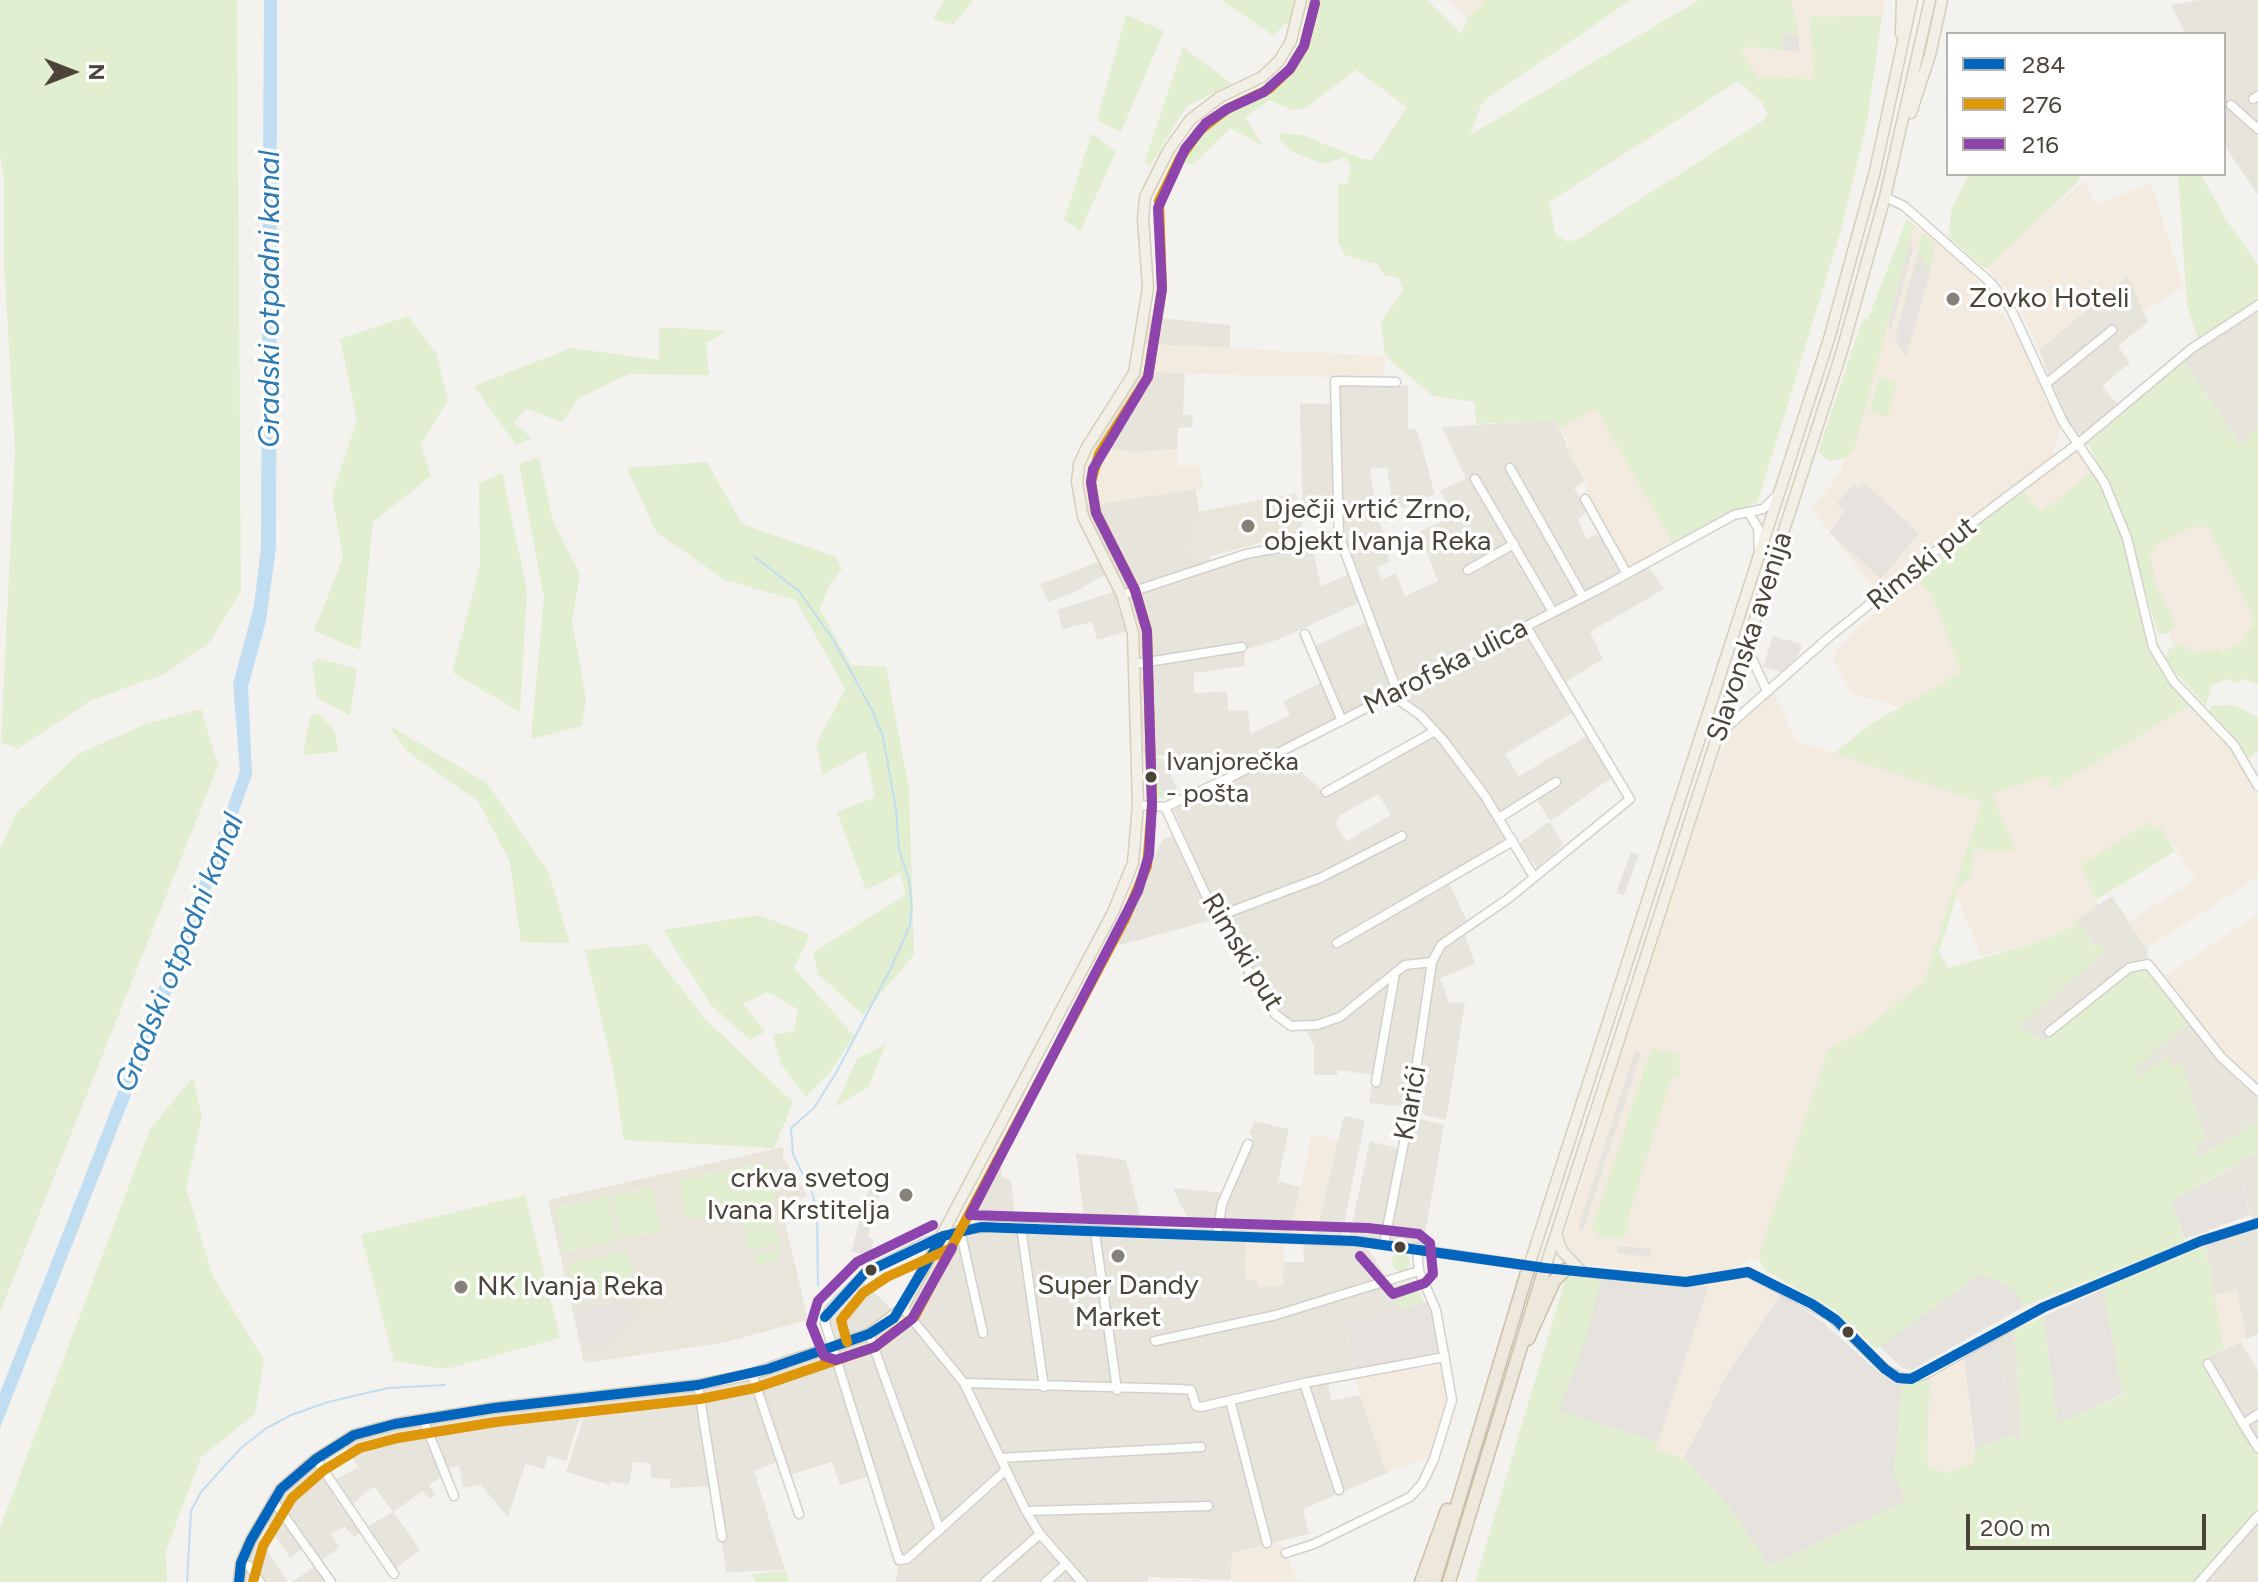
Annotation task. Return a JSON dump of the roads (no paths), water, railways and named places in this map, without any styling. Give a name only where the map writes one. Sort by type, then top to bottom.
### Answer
[{"type":"highway","points":[[1434,1582],[1529,1266]]},
{"type":"highway","points":[[1449,1582],[1545,1268]]},
{"type":"highway","points":[[1521,1348],[1537,1327],[1554,1281],[1565,1270]]},
{"type":"highway","points":[[1421,1582],[1449,1506],[1461,1492]]},
{"type":"main road","points":[[239,1582],[241,1563],[273,1500],[316,1459],[354,1435],[423,1419],[698,1385],[752,1374],[869,1334],[903,1308],[1119,900],[1135,853],[1138,805],[1133,633],[1122,595],[1083,517],[1077,482],[1079,464],[1087,447],[1134,373],[1148,288],[1143,219],[1145,197],[1168,151],[1190,120],[1220,97],[1262,77],[1279,61],[1291,41],[1301,0]]},
{"type":"main road","points":[[1902,0],[1902,52]]},
{"type":"main road","name":"Slavonska avenija","points":[[1529,1266],[1844,290],[1912,0]]},
{"type":"main road","name":"Slavonska avenija","points":[[1545,1268],[1845,340],[1900,137],[1930,0]]},
{"type":"main road","points":[[1900,137],[1926,69],[1942,0]]},
{"type":"main road","points":[[1556,1233],[1562,1251],[1581,1271]]},
{"type":"street","points":[[2231,105],[2258,129]]},
{"type":"street","points":[[1885,197],[1904,206],[1991,283],[2010,307],[2063,422],[2080,442],[2104,482],[2127,538],[2153,647],[2174,682],[2234,745],[2258,786]]},
{"type":"street","name":"Rimski put","points":[[1717,735],[1947,542],[2080,442],[2191,349],[2258,305]]},
{"type":"street","points":[[2047,383],[2112,330]]},
{"type":"street","points":[[1396,382],[1335,381],[1339,536],[1394,692],[1435,731],[1499,818],[1534,877]]},
{"type":"street","points":[[1510,468],[1583,597]]},
{"type":"street","points":[[1475,479],[1553,612]]},
{"type":"street","name":"Marofska ulica","points":[[1165,807],[1342,721],[1627,574],[1734,515],[1750,515],[1763,509],[1779,494]]},
{"type":"street","points":[[1585,499],[1627,574]]},
{"type":"street","points":[[1750,515],[1758,528],[1759,557]]},
{"type":"street","points":[[1122,595],[1246,554],[1339,536]]},
{"type":"street","points":[[1468,570],[1514,544]]},
{"type":"street","points":[[1432,962],[1441,945],[1534,877],[1630,799],[1526,626]]},
{"type":"street","points":[[1305,634],[1342,721]]},
{"type":"street","points":[[1135,664],[1242,647]]},
{"type":"street","points":[[1747,648],[1767,691]]},
{"type":"street","points":[[1326,792],[1435,731]]},
{"type":"street","points":[[1499,818],[1556,782]]},
{"type":"street","points":[[1138,805],[1165,807]]},
{"type":"street","name":"Rimski put","points":[[1165,807],[1216,917],[1275,1014],[1291,1026],[1317,1025],[1340,1017],[1395,972],[1413,962],[1432,962]]},
{"type":"street","points":[[1216,917],[1320,878],[1402,836]]},
{"type":"street","points":[[1337,943],[1513,841]]},
{"type":"street","name":"Klarići","points":[[1384,1244],[1409,1117],[1432,962]]},
{"type":"street","points":[[2049,1032],[2129,968],[2148,964],[2221,1057],[2258,1091]]},
{"type":"street","points":[[1376,1082],[1395,972]]},
{"type":"street","points":[[1217,1236],[1222,1204],[1248,1144]]},
{"type":"street","points":[[1006,1470],[907,1559],[899,1560],[825,1317],[865,1273],[960,1230],[998,1226],[1384,1244],[1545,1268],[1699,1283],[1748,1272],[1812,1304],[1836,1320],[1885,1369],[1898,1378],[1911,1379],[1924,1375],[2044,1307],[2201,1241],[2258,1223]]},
{"type":"street","points":[[1021,1227],[1044,1387]]},
{"type":"street","points":[[960,1230],[983,1333]]},
{"type":"street","points":[[1095,1232],[1117,1390]]},
{"type":"street","points":[[1286,1553],[1338,1534],[1416,1492],[1434,1459],[1451,1411],[1436,1310],[1419,1271],[1417,1248]]},
{"type":"street","points":[[1155,1341],[1276,1315],[1419,1271]]},
{"type":"street","points":[[903,1308],[964,1383],[1026,1511],[1040,1534],[1082,1582]]},
{"type":"street","points":[[869,1334],[940,1530]]},
{"type":"street","points":[[964,1383],[1191,1390],[1196,1406],[1201,1407],[1304,1383],[1445,1357]]},
{"type":"street","points":[[2208,1364],[2258,1448]]},
{"type":"street","points":[[752,1374],[799,1514]]},
{"type":"street","points":[[1304,1383],[1339,1490]]},
{"type":"street","points":[[698,1385],[722,1537]]},
{"type":"street","points":[[1230,1400],[1267,1543]]},
{"type":"street","points":[[2243,1424],[2258,1414]]},
{"type":"street","points":[[423,1419],[454,1496]]},
{"type":"street","points":[[1000,1458],[1201,1447]]},
{"type":"street","points":[[316,1459],[394,1574]]},
{"type":"street","points":[[273,1500],[331,1582]]},
{"type":"street","points":[[1026,1511],[1208,1506]]},
{"type":"street","points":[[2200,1582],[2258,1516]]},
{"type":"street","points":[[985,1582],[1040,1534]]},
{"type":"street","points":[[241,1563],[249,1566],[260,1582]]},
{"type":"street","points":[[1046,1582],[1066,1564]]},
{"type":"water","name":"Gradski otpadni kanal","points":[[264,0],[277,0],[276,547],[266,621],[248,687],[252,775],[192,940],[0,1428],[0,1393],[212,852],[240,771],[233,684],[254,606],[261,548]]},
{"type":"waterway","points":[[755,557],[799,591],[834,641],[872,710],[883,737],[896,809],[899,850],[909,880],[912,906],[910,925],[890,970],[836,1073],[814,1108],[791,1128],[793,1154],[813,1195],[817,1212],[818,1286]]},
{"type":"waterway","points":[[187,1582],[191,1511],[201,1492],[240,1449],[265,1429],[291,1415],[328,1402],[388,1388],[445,1385]]},
{"type":"place","name":"Zovko Hoteli","points":[[1953,299]]},
{"type":"place","name":"Dječji vrtić Zrno, objekt Ivanja Reka","points":[[1248,526]]},
{"type":"place","name":"Ivanjorečka - pošta","points":[[1151,777]]},
{"type":"place","name":"crkva svetog Ivana Krstitelja","points":[[906,1195]]},
{"type":"place","name":"Super Dandy Market","points":[[1118,1256]]},
{"type":"place","name":"NK Ivanja Reka","points":[[461,1287]]}]
